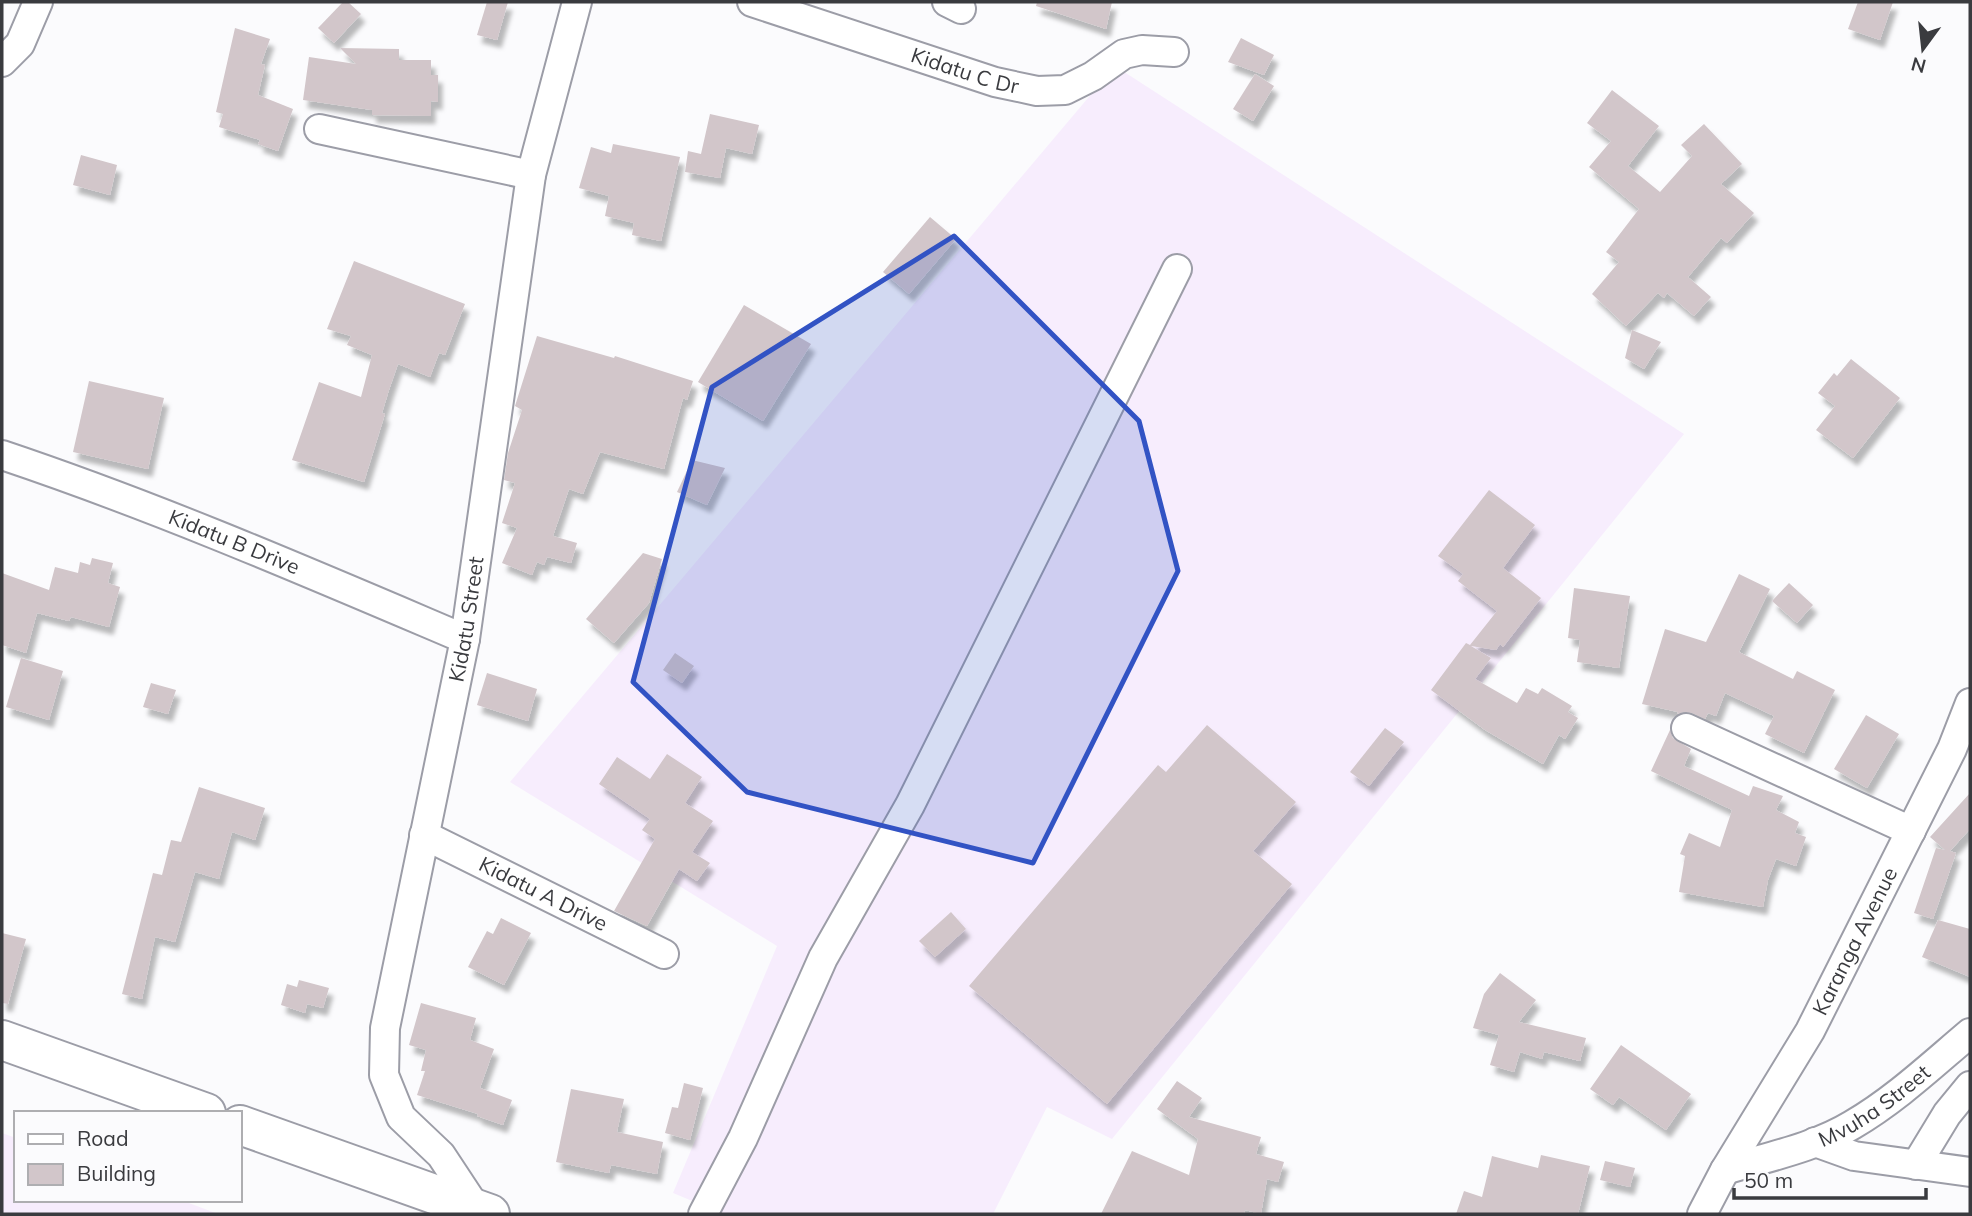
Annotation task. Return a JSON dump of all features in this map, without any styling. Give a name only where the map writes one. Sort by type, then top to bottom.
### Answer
[{"type":"highway","points":[[2,1041],[200,1111]]},
{"type":"highway","points":[[242,1126],[483,1211]]},
{"type":"street","points":[[2,61],[20,44],[38,2]]},
{"type":"street","name":"Kidatu Street","points":[[483,1211],[441,1155],[401,1117],[384,1075],[384,1028],[466,639],[531,174],[577,2]]},
{"type":"street","name":"Kidatu C Dr","points":[[752,2],[995,82],[1037,91],[1065,90],[1093,76],[1124,54],[1142,50],[1174,52]]},
{"type":"street","points":[[319,129],[531,174]]},
{"type":"street","points":[[703,1214],[743,1138],[823,958],[910,805],[1177,269]]},
{"type":"street","name":"Kidatu B Drive","points":[[2,455],[108,491],[466,639]]},
{"type":"street","name":"Karanga Avenue","points":[[1702,1214],[1725,1170],[1810,1031],[1952,749],[1970,703]]},
{"type":"street","points":[[1686,728],[1911,831]]},
{"type":"street","name":"Kidatu A Drive","points":[[424,835],[664,954]]},
{"type":"street","name":"Mvuha Street","points":[[1725,1170],[1815,1142],[1850,1126],[1896,1095],[1970,1033]]},
{"type":"street","points":[[1916,1165],[1947,1114],[1970,1086]]},
{"type":"street","points":[[1815,1142],[1854,1156],[1970,1172]]},
{"type":"highlighted area","points":[[954,236],[1139,421],[1178,571],[1033,863],[747,792],[633,682],[712,387]]},
{"type":"shaded area","points":[[1115,66],[1684,434],[1112,1139],[1047,1107],[993,1214],[724,1214],[673,1193],[777,946],[510,782]]},
{"type":"shaded area","points":[[2,1133],[14,1137],[14,1202],[186,1202],[218,1214],[2,1214]]},
{"type":"building","points":[[343,2],[348,2],[361,14],[334,43],[318,28]]},
{"type":"building","points":[[487,2],[508,2],[497,40],[477,35]]},
{"type":"building","points":[[1037,2],[1112,2],[1106,29],[1036,6]]},
{"type":"building","points":[[1858,2],[1893,2],[1880,40],[1848,29]]},
{"type":"building","points":[[235,28],[270,39],[261,64],[265,65],[258,95],[293,109],[278,151],[258,144],[260,140],[219,127],[223,114],[216,112]]},
{"type":"building","points":[[1241,38],[1274,55],[1264,75],[1228,62]]},
{"type":"building","points":[[340,48],[399,49],[399,60],[431,60],[431,75],[438,75],[438,102],[431,101],[431,116],[372,115],[372,110],[303,100],[309,57],[356,64]]},
{"type":"building","points":[[1255,74],[1274,86],[1253,121],[1233,109]]},
{"type":"building","points":[[1612,90],[1659,126],[1628,166],[1660,192],[1692,156],[1681,145],[1704,124],[1742,164],[1721,184],[1754,213],[1727,243],[1721,238],[1688,277],[1711,297],[1694,316],[1667,293],[1664,298],[1658,293],[1626,326],[1592,294],[1619,262],[1606,252],[1639,209],[1589,167],[1611,141],[1587,123]]},
{"type":"building","points":[[710,114],[759,125],[752,154],[726,148],[720,178],[685,172],[688,151],[701,154]]},
{"type":"building","points":[[613,144],[680,157],[661,241],[632,235],[634,223],[605,216],[609,196],[579,188],[591,147],[611,153]]},
{"type":"building","points":[[81,155],[117,165],[110,195],[73,185]]},
{"type":"building","points":[[930,217],[956,239],[909,294],[883,272]]},
{"type":"building","points":[[354,261],[465,304],[445,355],[439,353],[430,377],[398,364],[364,482],[292,460],[319,382],[361,397],[372,355],[347,345],[351,336],[327,329]]},
{"type":"building","points":[[744,305],[811,344],[763,421],[698,382]]},
{"type":"building","points":[[1632,330],[1661,342],[1644,369],[1625,358]]},
{"type":"building","points":[[537,336],[614,358],[615,356],[693,381],[687,400],[683,398],[664,469],[600,452],[583,494],[569,489],[553,536],[577,543],[571,563],[547,557],[544,565],[537,562],[532,575],[502,563],[517,528],[502,523],[515,483],[504,480],[508,453],[522,410],[515,406]]},
{"type":"building","points":[[1851,359],[1900,398],[1853,458],[1816,430],[1835,406],[1818,393],[1834,373],[1837,376]]},
{"type":"building","points":[[89,381],[164,398],[148,469],[73,452]]},
{"type":"building","points":[[692,460],[725,468],[707,505],[677,492]]},
{"type":"building","points":[[1489,490],[1535,525],[1503,568],[1541,598],[1503,647],[1500,644],[1496,650],[1471,646],[1491,658],[1475,679],[1517,703],[1526,688],[1538,694],[1542,688],[1572,706],[1568,712],[1578,718],[1565,739],[1559,735],[1543,764],[1485,730],[1431,690],[1466,643],[1470,645],[1497,611],[1458,581],[1463,574],[1438,556]]},
{"type":"building","points":[[643,553],[662,559],[649,603],[614,643],[586,619]]},
{"type":"building","points":[[92,558],[113,563],[108,583],[120,587],[109,627],[71,617],[69,621],[37,613],[26,653],[2,645],[2,573],[49,590],[55,567],[78,573],[80,562],[90,565]]},
{"type":"building","points":[[1739,574],[1770,589],[1739,652],[1793,679],[1797,671],[1835,690],[1804,753],[1765,734],[1774,716],[1725,693],[1716,716],[1708,713],[1705,719],[1692,713],[1677,714],[1678,712],[1642,704],[1665,629],[1706,642]]},
{"type":"building","points":[[1789,583],[1813,605],[1797,623],[1772,601]]},
{"type":"building","points":[[1574,588],[1630,596],[1619,668],[1577,662],[1580,640],[1568,638]]},
{"type":"building","points":[[675,653],[694,666],[682,683],[663,670]]},
{"type":"building","points":[[21,658],[63,671],[49,720],[6,707]]},
{"type":"building","points":[[487,673],[537,689],[528,721],[477,705]]},
{"type":"building","points":[[151,683],[176,690],[168,714],[143,707]]},
{"type":"building","points":[[1866,715],[1899,734],[1867,788],[1834,769]]},
{"type":"building","points":[[1207,725],[1296,802],[1253,851],[1292,884],[1107,1104],[969,986],[1158,765],[1166,772]]},
{"type":"building","points":[[1385,728],[1404,742],[1369,786],[1350,772]]},
{"type":"building","points":[[1670,730],[1673,738],[1691,749],[1684,766],[1749,796],[1753,786],[1783,796],[1776,810],[1799,822],[1795,833],[1806,837],[1796,866],[1776,859],[1768,880],[1763,907],[1679,892],[1685,856],[1680,854],[1689,833],[1720,847],[1732,810],[1651,771]]},
{"type":"building","points":[[667,754],[702,777],[685,803],[713,821],[692,852],[710,863],[697,881],[679,869],[647,926],[614,911],[655,839],[642,830],[650,819],[599,784],[617,757],[650,779]]},
{"type":"building","points":[[199,787],[265,808],[255,840],[232,832],[219,879],[195,872],[175,942],[155,937],[142,999],[122,994],[153,873],[162,875],[171,840],[181,842]]},
{"type":"building","points":[[1970,793],[1970,829],[1950,851],[1956,853],[1933,919],[1914,913],[1936,848],[1945,850],[1930,837]]},
{"type":"building","points":[[951,912],[966,929],[935,957],[919,941]]},
{"type":"building","points":[[501,918],[531,933],[504,985],[468,967],[487,931],[493,934]]},
{"type":"building","points":[[1938,920],[1970,929],[1970,977],[1922,957]]},
{"type":"building","points":[[2,933],[26,939],[8,1004],[2,1003]]},
{"type":"building","points":[[1500,973],[1536,1000],[1519,1022],[1586,1038],[1580,1061],[1544,1052],[1542,1059],[1520,1052],[1514,1072],[1490,1065],[1499,1035],[1473,1028],[1484,994]]},
{"type":"building","points":[[299,980],[329,988],[323,1008],[307,1004],[305,1013],[281,1005],[287,984],[297,987]]},
{"type":"building","points":[[421,1003],[476,1018],[470,1040],[494,1049],[480,1088],[512,1100],[503,1125],[477,1116],[478,1114],[417,1095],[425,1071],[421,1071],[426,1050],[409,1045]]},
{"type":"building","points":[[1621,1045],[1691,1094],[1666,1130],[1619,1097],[1613,1105],[1590,1089]]},
{"type":"building","points":[[1177,1081],[1202,1098],[1189,1117],[1261,1137],[1256,1154],[1284,1162],[1278,1182],[1267,1179],[1261,1214],[1245,1210],[1244,1214],[1101,1214],[1132,1151],[1189,1175],[1198,1139],[1157,1109]]},
{"type":"building","points":[[684,1083],[703,1088],[690,1140],[665,1133],[672,1107],[678,1108]]},
{"type":"building","points":[[571,1089],[624,1099],[617,1132],[663,1142],[657,1174],[611,1165],[609,1173],[556,1162]]},
{"type":"building","points":[[1541,1155],[1590,1166],[1578,1214],[1456,1214],[1464,1191],[1482,1197],[1492,1156],[1538,1168]]},
{"type":"building","points":[[1605,1161],[1635,1168],[1630,1187],[1600,1180]]}]
